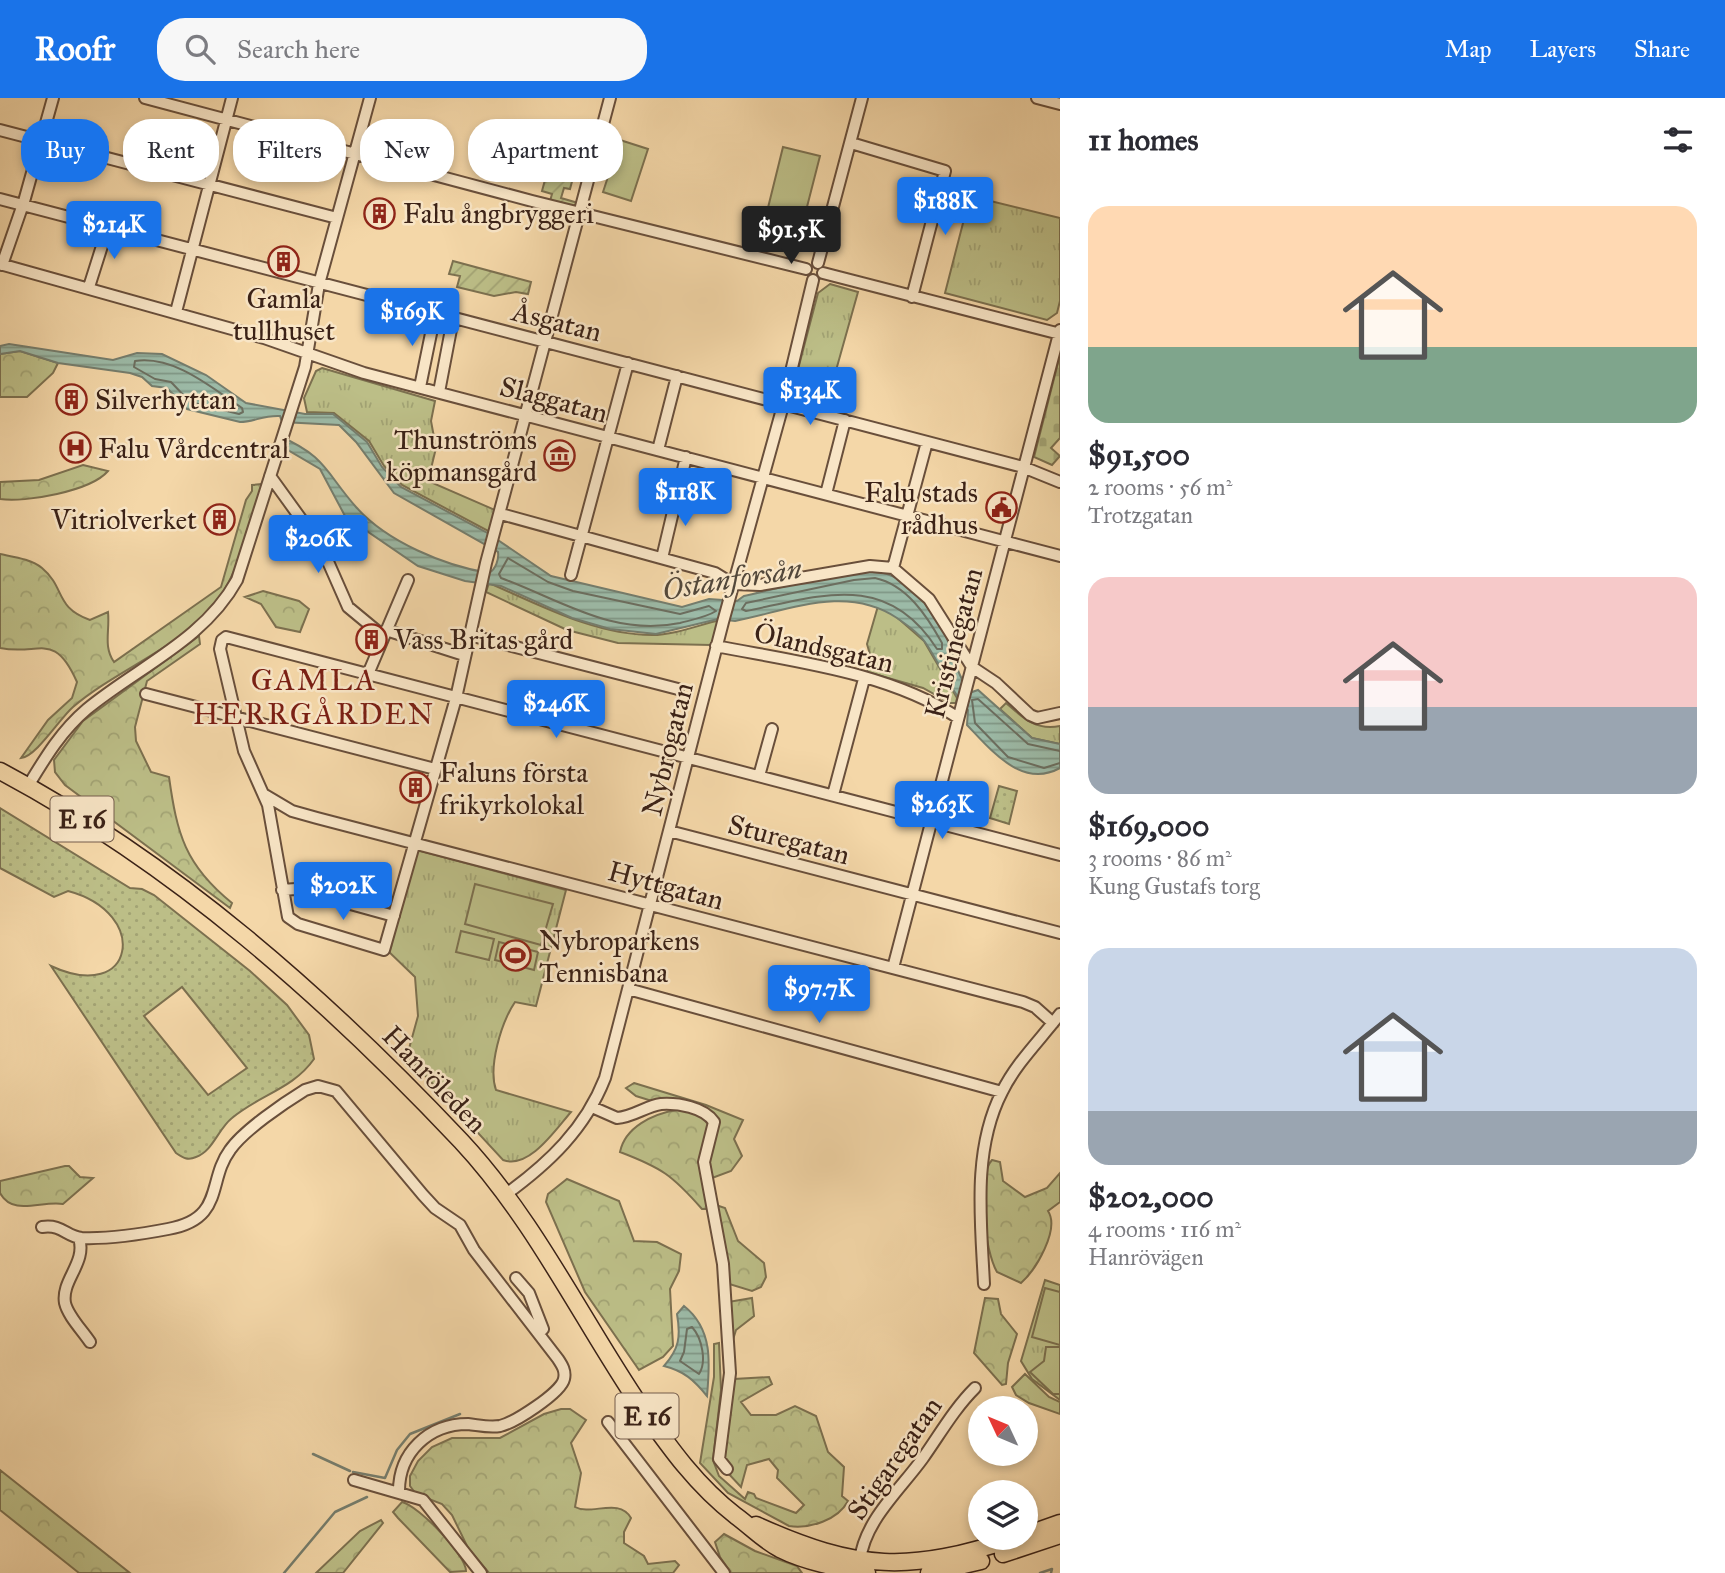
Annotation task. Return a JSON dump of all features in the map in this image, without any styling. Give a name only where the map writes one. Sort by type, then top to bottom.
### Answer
[{"type":"highway","name":"Hanröleden","points":[[0,771],[79,817],[178,886],[306,987],[464,1144],[505,1195],[668,1446],[701,1487],[737,1517],[862,1568],[886,1563],[925,1562],[978,1550]]},
{"type":"highway","points":[[1038,1531],[1060,1523]]},
{"type":"highway","points":[[929,1573],[959,1568],[1060,1535]]},
{"type":"street","points":[[47,119],[53,98]]},
{"type":"street","points":[[145,98],[355,155],[806,269],[813,280],[819,279],[862,98]]},
{"type":"street","points":[[176,312],[232,98]]},
{"type":"street","points":[[28,786],[58,738],[86,710],[196,631],[219,609],[237,580],[292,411],[307,355],[319,290],[370,98]]},
{"type":"street","points":[[610,98],[582,213],[484,569],[456,698],[384,950],[293,922],[286,914],[265,795],[248,761],[220,649],[222,640],[229,637],[456,698],[1060,855]]},
{"type":"street","points":[[1037,98],[1060,104]]},
{"type":"street","points":[[0,130],[21,135]]},
{"type":"street","points":[[851,143],[933,165],[945,173],[912,297]]},
{"type":"street","points":[[109,158],[337,218]]},
{"type":"street","points":[[1,264],[29,182]]},
{"type":"street","name":"Åsgatan","points":[[0,199],[22,207],[193,249],[319,290],[435,314],[628,362],[1023,467],[1060,482]]},
{"type":"street","points":[[89,286],[108,227]]},
{"type":"street","name":"Slaggatan","points":[[1,264],[89,286],[264,338],[307,355],[437,392],[1060,556]]},
{"type":"street","points":[[806,269],[810,264],[912,297],[1060,333]]},
{"type":"street","name":"Nybrogatan","points":[[505,1195],[553,1157],[592,1107],[605,1078],[813,280]]},
{"type":"street","points":[[420,387],[435,314]]},
{"type":"street","points":[[437,392],[453,319]]},
{"type":"street","name":"Kristinegatan","points":[[893,968],[1003,540],[1060,333]]},
{"type":"street","points":[[571,575],[628,362]]},
{"type":"street","points":[[658,450],[677,376]]},
{"type":"street","points":[[658,450],[677,376]]},
{"type":"street","points":[[826,494],[845,420]]},
{"type":"street","points":[[892,568],[912,515],[927,442]]},
{"type":"street","points":[[662,558],[687,457]]},
{"type":"street","points":[[270,476],[314,534],[348,607],[385,633],[464,655]]},
{"type":"street","points":[[501,514],[715,573],[733,584],[773,583],[870,566],[892,568],[929,599],[972,667],[996,683],[1030,715],[1037,718],[1060,713]]},
{"type":"street","points":[[368,674],[408,580]]},
{"type":"street","points":[[469,635],[678,689]]},
{"type":"street","name":"Ölandsgatan","points":[[716,646],[864,679],[915,693],[959,711]]},
{"type":"street","points":[[833,796],[864,679]]},
{"type":"street","points":[[146,694],[435,769]]},
{"type":"street","points":[[759,776],[772,729]]},
{"type":"street","name":"Hyttgatan","points":[[265,795],[292,811],[1023,1002],[1058,1017]]},
{"type":"street","name":"Sturegatan","points":[[669,831],[1060,933]]},
{"type":"street","points":[[282,890],[296,889],[394,916]]},
{"type":"street","points":[[628,989],[1002,1092]]},
{"type":"street","points":[[984,1284],[981,1174],[988,1137],[1002,1092],[1058,1017]]},
{"type":"street","points":[[42,1227],[56,1225],[79,1238],[167,1229],[190,1221],[212,1200],[224,1160],[234,1145],[311,1087],[326,1087],[344,1098],[435,1208],[460,1225],[474,1250],[562,1365],[565,1376],[561,1386],[502,1425],[451,1426],[421,1441],[404,1459],[399,1491]]},
{"type":"street","points":[[592,1107],[617,1118],[661,1104],[674,1105],[703,1111],[714,1122],[704,1162],[724,1282],[730,1373],[719,1459],[727,1468]]},
{"type":"street","points":[[79,1238],[82,1247],[79,1262],[64,1293],[66,1306],[90,1342]]},
{"type":"street","points":[[516,1278],[529,1293],[543,1329],[539,1333]]},
{"type":"street","name":"Stigaregatan","points":[[862,1568],[864,1540],[878,1517],[923,1457],[955,1408],[975,1388]]},
{"type":"street","points":[[608,1422],[724,1573]]},
{"type":"street","points":[[354,1480],[423,1500],[481,1573]]},
{"type":"green space","points":[[623,141],[648,149],[631,201],[603,192],[606,182],[623,182]]},
{"type":"green space","points":[[783,147],[820,156],[798,242],[762,232]]},
{"type":"green space","points":[[544,182],[572,182],[570,189],[564,188],[561,198],[578,203],[576,208],[550,201],[552,194],[542,191]]},
{"type":"green space","points":[[970,196],[1060,218],[1060,301],[1057,313],[1047,320],[945,293]]},
{"type":"green space","points":[[453,261],[531,282],[528,294],[516,292],[494,296],[457,287],[460,276],[449,274]]},
{"type":"green space","points":[[830,284],[858,292],[826,406],[791,396],[818,293]]},
{"type":"green space","points":[[20,351],[58,363],[53,373],[27,397],[0,397],[0,354]]},
{"type":"green space","points":[[1060,355],[1060,438],[1051,448],[1060,456],[1052,465],[1034,457]]},
{"type":"green space","points":[[322,368],[435,401],[431,421],[436,448],[428,481],[495,510],[490,532],[402,485],[384,466],[369,441],[334,413],[307,412],[304,398],[316,371]]},
{"type":"green space","points":[[83,465],[108,471],[100,478],[73,490],[25,499],[0,499],[0,482],[39,480]]},
{"type":"green space","points":[[263,484],[232,575],[225,590],[203,618],[168,645],[108,681],[73,707],[34,751],[21,758],[48,720],[72,698],[77,682],[69,666],[53,650],[0,648],[0,554],[28,560],[42,568],[55,583],[65,603],[79,615],[90,620],[108,612],[108,644],[114,662],[221,587],[252,485]]},
{"type":"green space","points":[[489,583],[568,617],[631,634],[669,633],[720,620],[711,645],[618,643],[567,630],[486,592]]},
{"type":"green space","points":[[263,591],[299,601],[309,609],[300,632],[276,627],[261,604],[245,597]]},
{"type":"green space","points":[[878,606],[892,613],[924,641],[957,698],[956,703],[950,703],[923,688],[867,672],[871,658],[867,644]]},
{"type":"green space","points":[[199,636],[200,644],[147,681],[135,727],[136,741],[151,772],[169,777],[180,832],[186,847],[203,875],[232,903],[230,908],[65,785],[55,772],[54,760],[83,721]]},
{"type":"green space","points":[[1006,703],[1037,725],[1060,726],[1060,744],[1032,738],[1000,709]]},
{"type":"green space","points":[[999,786],[1017,791],[1009,824],[990,818]]},
{"type":"green space","points":[[0,808],[130,888],[142,889],[154,895],[250,971],[287,1005],[309,1035],[314,1059],[296,1078],[232,1118],[202,1154],[190,1159],[180,1156],[51,966],[79,975],[101,974],[115,965],[122,951],[121,935],[112,917],[95,902],[68,891],[54,897],[0,868]],"holes":[[[182,987],[247,1068],[208,1095],[144,1016]]]},
{"type":"green space","points":[[417,850],[566,890],[536,1006],[515,1002],[501,1033],[495,1058],[494,1080],[496,1090],[571,1112],[532,1154],[513,1162],[503,1160],[407,1056],[418,1016],[415,977],[387,950]]},
{"type":"green space","points":[[475,884],[553,904],[541,945],[465,924]]},
{"type":"green space","points":[[461,931],[494,939],[489,960],[456,952]]},
{"type":"green space","name":"Nybroparkens Tennisbana","points":[[499,942],[538,952],[534,970],[495,960]]},
{"type":"green space","points":[[634,1083],[706,1105],[743,1120],[734,1139],[742,1156],[731,1171],[712,1178],[707,1209],[702,1209],[666,1174],[620,1152],[628,1135],[641,1123],[676,1110],[672,1099],[663,1098],[655,1102],[636,1096],[626,1088]]},
{"type":"green space","points":[[992,1160],[1000,1162],[1003,1181],[1025,1197],[1047,1188],[1060,1173],[1060,1202],[1048,1211],[1051,1219],[1049,1238],[1033,1269],[1021,1283],[997,1272],[989,1248],[983,1198],[987,1169]]},
{"type":"green space","points":[[69,1166],[80,1177],[93,1178],[63,1204],[20,1206],[12,1204],[0,1193],[0,1181]]},
{"type":"green space","points":[[567,1179],[619,1201],[634,1241],[657,1242],[681,1254],[679,1271],[670,1289],[673,1346],[663,1357],[639,1370],[585,1292],[546,1202],[548,1194]]},
{"type":"green space","points":[[716,1205],[725,1208],[738,1241],[764,1263],[766,1277],[761,1287],[752,1291],[726,1283]]},
{"type":"green space","points":[[1045,1280],[1060,1285],[1060,1400],[1032,1379],[1021,1361]]},
{"type":"green space","points":[[1045,1288],[1060,1292],[1060,1345],[1032,1337]]},
{"type":"green space","points":[[752,1298],[754,1316],[736,1330],[732,1343],[728,1302]]},
{"type":"green space","points":[[985,1298],[998,1299],[1001,1314],[1017,1334],[1008,1363],[1006,1384],[1002,1385],[974,1353]]},
{"type":"green space","points":[[719,1343],[721,1390],[713,1460],[719,1476],[745,1499],[748,1492],[756,1498],[796,1513],[804,1505],[777,1478],[778,1470],[769,1459],[747,1465],[741,1487],[726,1471],[722,1460],[734,1379],[769,1377],[772,1384],[741,1402],[751,1415],[776,1415],[795,1406],[816,1416],[828,1452],[844,1467],[842,1496],[848,1501],[838,1513],[823,1522],[789,1526],[728,1493],[700,1463],[714,1377],[714,1344]]},
{"type":"green space","points":[[1046,1347],[1060,1347],[1060,1394],[1053,1394],[1030,1372],[1044,1361]]},
{"type":"green space","points":[[1025,1374],[1049,1397],[1060,1402],[1060,1414],[1038,1406],[1038,1396],[1018,1396],[1012,1387]]},
{"type":"green space","points":[[570,1409],[586,1420],[571,1443],[581,1473],[575,1507],[589,1510],[612,1508],[626,1512],[631,1518],[624,1532],[624,1543],[644,1556],[648,1564],[675,1561],[679,1565],[673,1573],[489,1573],[468,1548],[452,1515],[442,1504],[416,1494],[410,1486],[410,1476],[418,1461],[432,1447],[452,1438],[500,1438],[544,1414]]},
{"type":"green space","points":[[0,1470],[130,1573],[79,1573],[0,1510]]},
{"type":"green space","points":[[402,1502],[419,1512],[440,1532],[458,1554],[466,1571],[450,1572],[398,1518],[393,1512]]},
{"type":"green space","points":[[381,1520],[383,1523],[343,1573],[316,1573],[360,1531]]},
{"type":"green space","points":[[724,1534],[755,1551],[797,1566],[802,1573],[731,1573],[720,1557],[715,1542]]},
{"type":"water","points":[[9,344],[113,360],[137,353],[162,354],[206,375],[246,403],[305,414],[333,414],[367,442],[382,467],[401,487],[486,532],[551,576],[682,607],[709,599],[737,601],[744,596],[837,575],[873,572],[887,574],[912,589],[932,613],[947,638],[962,679],[972,692],[978,690],[1032,738],[1060,744],[1060,768],[1033,774],[1008,764],[997,755],[967,725],[968,710],[922,638],[897,618],[878,608],[839,601],[819,603],[735,621],[718,619],[656,634],[610,629],[572,618],[501,586],[465,581],[418,566],[345,516],[320,469],[276,443],[279,436],[295,443],[316,458],[369,520],[400,541],[418,551],[472,570],[489,573],[497,561],[498,552],[394,493],[356,442],[339,425],[282,422],[280,416],[240,422],[187,409],[167,388],[152,386],[142,377],[58,363],[20,351],[0,354],[0,346]]},
{"type":"water","points":[[684,1306],[700,1325],[708,1347],[707,1396],[688,1377],[664,1366],[676,1348],[679,1336],[677,1314]]},
{"type":"waterway","points":[[353,1472],[385,1478],[397,1450],[410,1434],[460,1414]]},
{"type":"waterway","points":[[313,1454],[350,1471]]},
{"type":"waterway","points":[[284,1573],[335,1512],[367,1497]]},
{"type":"waterway","points":[[1040,1573],[1052,1569],[1051,1573]]},
{"type":"place","name":"Falu ångbryggeri","points":[[380,213]]},
{"type":"place","name":"Gamla tullhuset","points":[[284,261]]},
{"type":"place","name":"Silverhyttan","points":[[72,399]]},
{"type":"place","name":"Falu Vårdcentral","points":[[75,448]]},
{"type":"place","name":"Thunströms köpmansgård","points":[[560,455]]},
{"type":"place","name":"Falu stads rådhus","points":[[1001,508]]},
{"type":"place","name":"Vitriolverket","points":[[220,519]]},
{"type":"place","name":"Vass Britas gård","points":[[371,639]]},
{"type":"place","name":"Faluns första frikyrkolokal","points":[[416,788]]},
{"type":"place","name":"Nybroparkens Tennisbana","points":[[516,956]]},
{"type":"district","name":"GAMLA HERRGÅRDEN","points":[[314,697]]},
{"type":"water label","name":"Östanforsån","points":[[732,579]]}]
